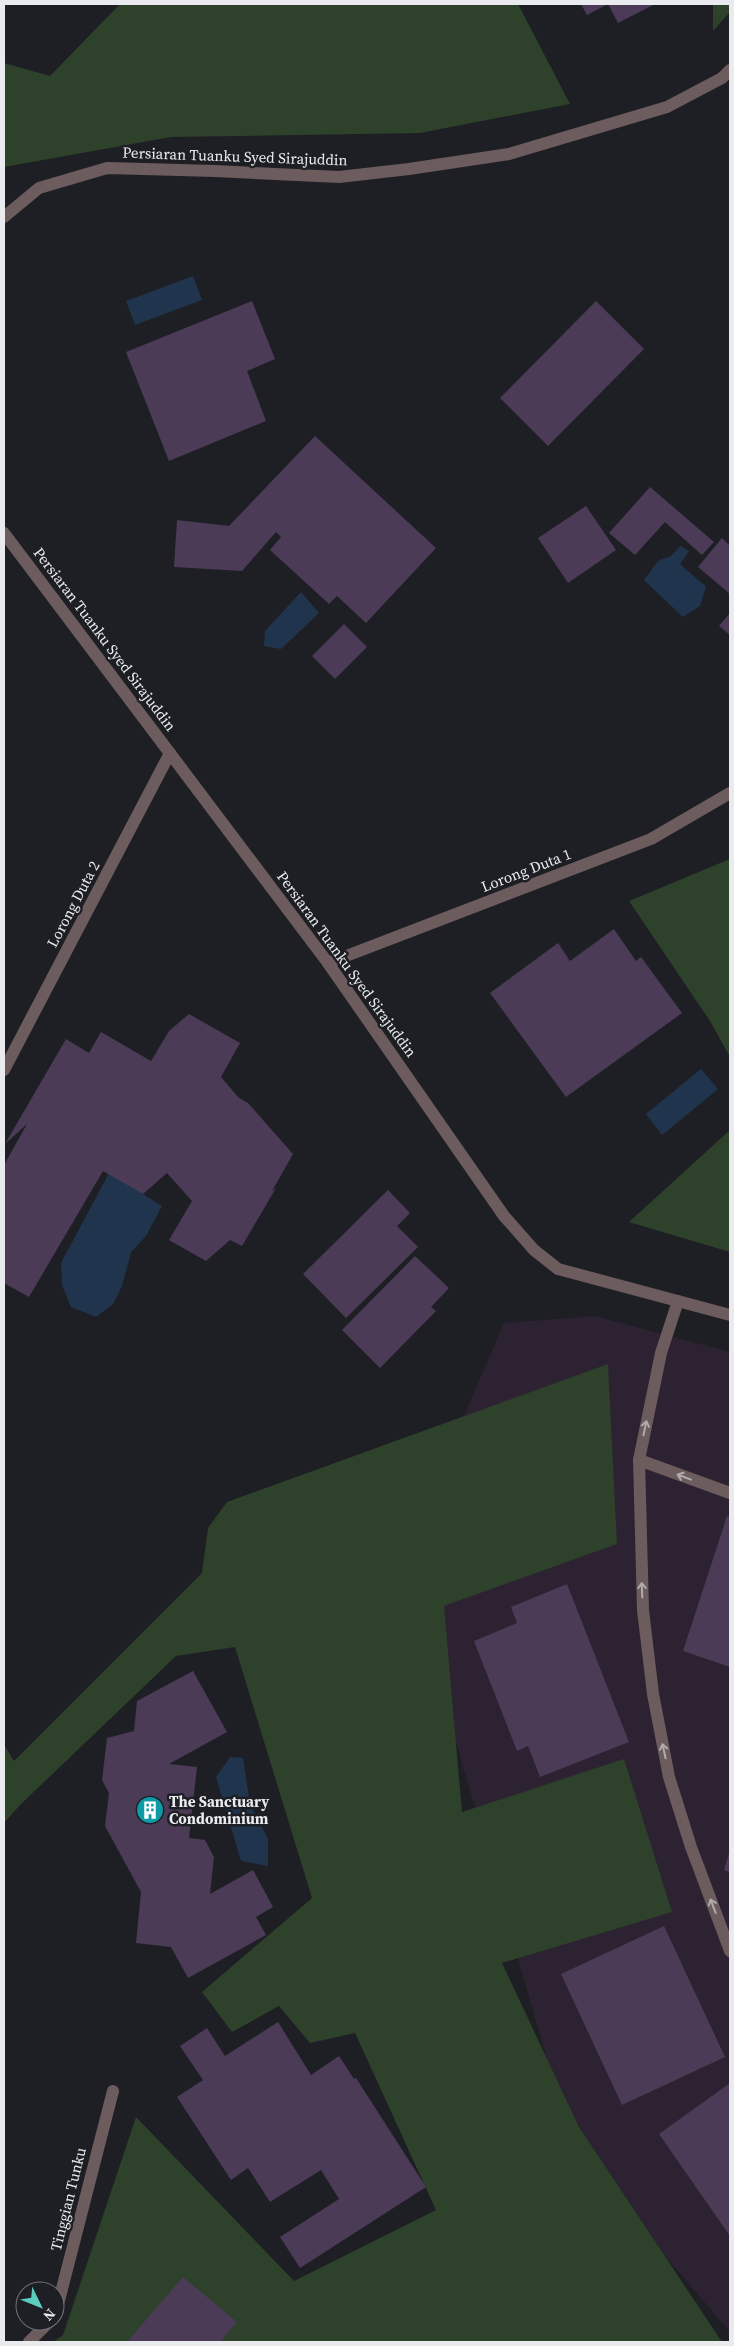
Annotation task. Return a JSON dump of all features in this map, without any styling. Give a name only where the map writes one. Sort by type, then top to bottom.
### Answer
[{"type":"street","name":"Persiaran Tuanku Syed Sirajuddin","points":[[4,217],[39,188],[107,168],[339,177],[409,170],[509,154],[666,107],[722,78],[730,70]]},
{"type":"street","name":"Persiaran Tuanku Syed Sirajuddin","points":[[4,533],[328,963],[504,1216],[534,1250],[558,1269],[730,1315]]},
{"type":"street","name":"Lorong Duta 2","points":[[4,1070],[170,752]]},
{"type":"street","name":"Lorong Duta 1","points":[[328,963],[651,839],[730,793]]},
{"type":"street","points":[[678,1301],[661,1354],[639,1460],[643,1610],[652,1694],[672,1785],[691,1847],[730,1951]]},
{"type":"street","points":[[639,1460],[730,1493]]},
{"type":"street","name":"Tinggian Tunku","points":[[64,2281],[113,2091]]},
{"type":"street","points":[[29,2342],[40,2331]]},
{"type":"shaded area","points":[[595,1316],[730,1352],[730,2332],[572,2147],[403,1557],[504,1323]]},
{"type":"green space","points":[[120,4],[518,4],[570,104],[420,133],[171,137],[4,167],[4,63],[50,76]]},
{"type":"green space","points":[[713,4],[730,4],[730,12],[713,31]]},
{"type":"green space","points":[[730,859],[730,1057],[710,1021],[629,901]]},
{"type":"green space","points":[[730,1130],[730,1252],[629,1222]]},
{"type":"green space","points":[[608,1364],[617,1544],[444,1606],[462,1812],[624,1759],[672,1912],[502,1963],[579,2127],[722,2342],[53,2342],[63,2335],[65,2331],[136,2117],[294,2281],[436,2210],[355,2033],[310,2043],[279,2006],[232,2032],[202,1992],[312,1898],[235,1647],[176,1656],[20,1805],[4,1823],[4,1744],[14,1761],[202,1573],[208,1528],[227,1502]]},
{"type":"water","points":[[193,276],[202,300],[135,325],[126,301]]},
{"type":"water","points":[[680,546],[689,551],[680,564],[706,587],[700,606],[683,617],[644,580],[658,561],[671,556]]},
{"type":"water","points":[[301,592],[319,613],[281,649],[264,646],[265,631]]},
{"type":"water","points":[[701,1069],[718,1089],[662,1135],[646,1114]]},
{"type":"water","points":[[109,1173],[162,1206],[146,1236],[131,1252],[122,1286],[113,1304],[96,1317],[71,1307],[62,1285],[61,1263]]},
{"type":"water","points":[[230,1757],[243,1758],[250,1804],[268,1839],[268,1866],[241,1861],[216,1777]]},
{"type":"building","points":[[581,4],[608,4],[587,15]]},
{"type":"building","points":[[608,4],[655,4],[618,23]]},
{"type":"building","points":[[252,301],[275,359],[247,371],[266,421],[169,461],[126,352]]},
{"type":"building","points":[[596,301],[644,349],[548,446],[500,398]]},
{"type":"building","points":[[315,436],[436,548],[366,623],[337,596],[329,604],[270,550],[281,537],[276,532],[242,571],[174,567],[177,520],[229,526]]},
{"type":"building","points":[[650,487],[714,542],[702,555],[665,522],[635,555],[609,533]]},
{"type":"building","points":[[586,506],[616,550],[568,583],[538,538]]},
{"type":"building","points":[[722,538],[730,546],[730,594],[698,567]]},
{"type":"building","points":[[730,613],[730,635],[719,626]]},
{"type":"building","points":[[344,624],[367,647],[335,679],[312,656]]},
{"type":"building","points":[[614,929],[636,961],[641,957],[682,1013],[566,1097],[490,993],[558,943],[570,961]]},
{"type":"building","points":[[189,1014],[240,1043],[221,1077],[238,1097],[248,1103],[293,1154],[272,1191],[276,1188],[242,1246],[230,1240],[206,1261],[169,1240],[192,1201],[167,1173],[143,1194],[103,1171],[29,1297],[4,1283],[4,1165],[27,1124],[5,1144],[66,1039],[89,1053],[101,1032],[151,1061],[169,1031]]},
{"type":"building","points":[[388,1190],[410,1213],[397,1226],[418,1247],[346,1318],[303,1274]]},
{"type":"building","points":[[415,1256],[449,1288],[431,1307],[436,1311],[380,1368],[342,1330]]},
{"type":"building","points":[[727,1516],[730,1517],[730,1667],[683,1651]]},
{"type":"building","points":[[567,1584],[629,1742],[540,1777],[528,1746],[517,1751],[474,1641],[517,1623],[511,1607]]},
{"type":"building","name":"The Sanctuary Condominium","points":[[193,1671],[227,1732],[169,1764],[197,1767],[189,1838],[205,1840],[214,1857],[210,1894],[253,1870],[273,1907],[256,1917],[266,1935],[188,1978],[171,1947],[136,1943],[141,1892],[105,1826],[109,1793],[102,1780],[107,1738],[134,1731],[137,1701]]},
{"type":"building","points":[[730,1850],[730,1872],[724,1870]]},
{"type":"building","points":[[664,1926],[725,2057],[622,2105],[561,1974]]},
{"type":"building","points":[[278,2022],[311,2075],[339,2056],[354,2079],[356,2078],[426,2187],[300,2268],[280,2237],[339,2199],[321,2170],[270,2202],[248,2168],[231,2180],[177,2097],[203,2080],[180,2046],[207,2028],[225,2056]]},
{"type":"building","points":[[730,2083],[730,2236],[659,2134]]},
{"type":"building","points":[[183,2277],[237,2322],[220,2342],[127,2342]]},
{"type":"place","name":"The Sanctuary Condominium","points":[[150,1810]]}]
